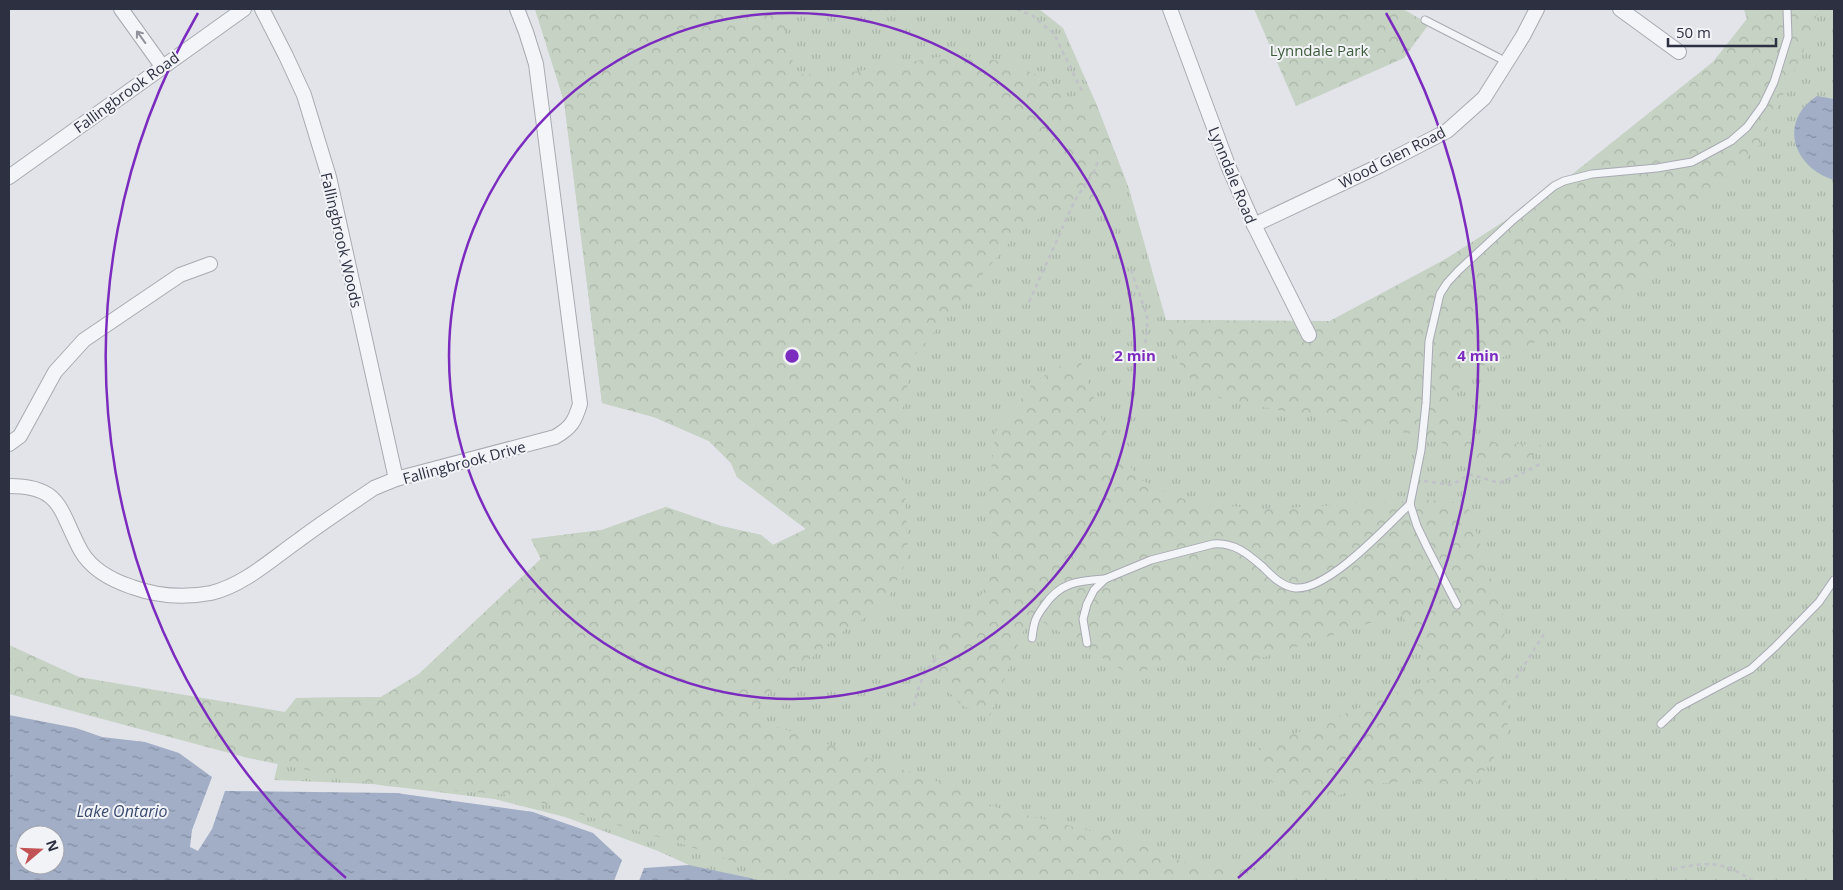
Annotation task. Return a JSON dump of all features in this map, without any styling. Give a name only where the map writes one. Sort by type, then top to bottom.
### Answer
[{"type":"street","points":[[121,9],[162,66]]},
{"type":"street","name":"Fallingbrook Road","points":[[9,177],[244,9]]},
{"type":"street","name":"Fallingbrook Woods","points":[[262,9],[304,95],[329,177],[396,479]]},
{"type":"street","name":"Fallingbrook Drive","points":[[9,486],[26,486],[44,491],[57,502],[82,553],[100,572],[120,584],[143,591],[187,596],[212,592],[249,576],[374,488],[396,479],[555,437],[567,430],[576,417],[580,404],[536,64],[517,9]]},
{"type":"street","name":"Lynndale Road","points":[[1170,9],[1226,159],[1254,226],[1310,335]]},
{"type":"street","name":"Wood Glen Road","points":[[1254,226],[1447,131],[1484,98],[1537,9]]},
{"type":"street","points":[[1620,9],[1679,52]]},
{"type":"street","points":[[9,444],[20,436],[55,372],[84,340],[180,275],[210,264]]},
{"type":"lane","points":[[1457,605],[1417,526],[1410,504],[1416,479],[1426,403],[1429,341],[1440,294],[1447,283],[1513,220],[1554,186],[1564,181],[1592,174],[1657,168],[1692,162],[1731,142],[1747,127],[1763,105],[1774,82],[1788,37],[1787,9]]},
{"type":"lane","points":[[1425,20],[1507,62]]},
{"type":"lane","points":[[1032,638],[1034,622],[1052,594],[1067,585],[1084,580],[1105,578],[1151,560],[1213,544],[1233,545],[1242,550],[1285,585],[1294,588],[1313,584],[1340,569],[1410,504]]},
{"type":"lane","points":[[1087,643],[1084,619],[1087,604],[1094,590],[1105,578]]},
{"type":"lane","points":[[1662,724],[1679,707],[1751,669],[1818,602],[1834,580]]},
{"type":"path","points":[[868,10],[900,9]]},
{"type":"path","points":[[1017,9],[1033,16],[1054,34],[1082,91]]},
{"type":"path","points":[[1029,302],[1075,200],[1094,171],[1099,159]]},
{"type":"path","points":[[1131,270],[1147,316],[1145,346]]},
{"type":"path","points":[[1416,479],[1452,485],[1468,475],[1473,475],[1499,483],[1542,463]]},
{"type":"path","points":[[1516,678],[1544,634]]},
{"type":"path","points":[[914,706],[916,694],[927,671],[938,658]]},
{"type":"path","points":[[1673,869],[1712,863],[1726,866],[1753,881]]},
{"type":"green space","points":[[535,9],[1039,9],[1063,28],[1095,101],[1129,189],[1166,320],[1330,321],[1446,259],[1554,189],[1713,62],[1747,19],[1744,9],[1834,9],[1834,881],[759,881],[689,865],[658,851],[565,817],[494,799],[373,784],[274,780],[286,729],[296,698],[381,697],[419,674],[541,559],[531,539],[602,530],[666,507],[721,526],[761,535],[773,545],[806,529],[737,477],[731,463],[709,441],[654,417],[602,403],[564,101]]},
{"type":"green space","points":[[535,9],[785,9],[785,42],[798,74],[836,75],[950,55],[1009,62],[1047,80],[1065,100],[1095,101],[1129,189],[1072,206],[1024,225],[914,356],[902,412],[900,454],[905,489],[908,558],[884,607],[846,629],[811,658],[779,679],[751,718],[948,785],[998,808],[1144,844],[1173,858],[1206,870],[1232,863],[1285,881],[790,881],[682,844],[515,795],[386,786],[248,758],[9,694],[9,645],[79,677],[285,712],[296,698],[381,697],[419,674],[541,559],[531,539],[602,530],[666,507],[721,526],[761,535],[773,545],[806,529],[737,477],[731,463],[709,441],[654,417],[602,403],[564,101]]},
{"type":"green space","name":"Lynndale Park","points":[[1254,9],[1403,9],[1429,24],[1404,58],[1296,106]]},
{"type":"green space","points":[[1744,9],[1819,9],[1803,52],[1760,144],[1735,171],[1696,204],[1683,230],[1655,264],[1606,310],[1466,374],[1449,410],[1477,441],[1548,446],[1528,458],[1478,464],[1434,438],[1229,401],[1199,391],[1178,361],[1166,320],[1330,321],[1446,259],[1554,189],[1713,62],[1747,19]]},
{"type":"green space","points":[[1070,360],[1081,363],[1109,439],[1141,480],[1192,503],[1266,509],[1429,500],[1467,503],[1504,619],[1508,737],[1474,786],[1411,781],[1373,784],[1306,806],[1281,792],[1246,753],[1434,678],[1401,613],[1227,669],[1196,659],[1129,674],[1030,614],[989,718],[961,705],[940,682],[935,651],[960,617],[979,599],[999,559],[986,508],[996,431],[1034,382]]},
{"type":"water","points":[[1817,96],[1834,99],[1834,180],[1820,174],[1809,165],[1800,155],[1795,143],[1794,131],[1797,118]]},
{"type":"water","name":"Lake Ontario","points":[[9,715],[76,728],[102,737],[145,742],[179,753],[212,777],[192,830],[190,847],[198,851],[212,829],[225,791],[396,793],[533,812],[593,833],[622,860],[614,881],[9,881]]},
{"type":"water","points":[[689,865],[759,881],[639,881],[644,868]]}]
